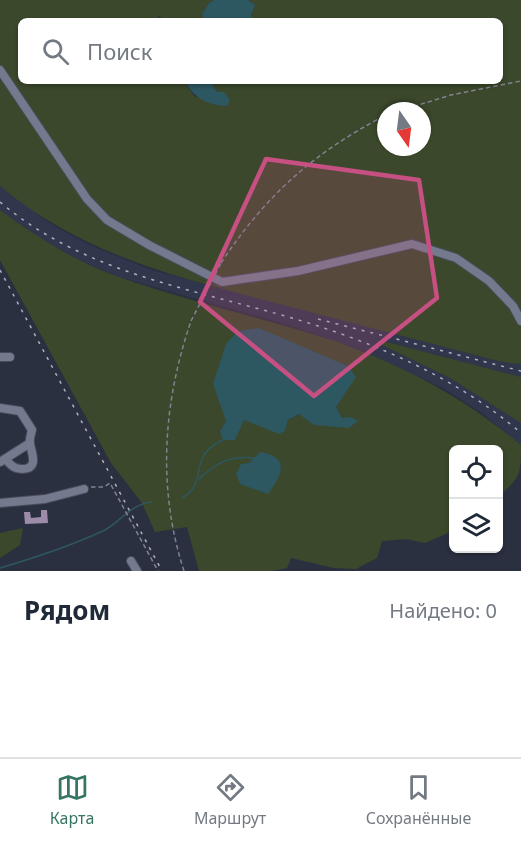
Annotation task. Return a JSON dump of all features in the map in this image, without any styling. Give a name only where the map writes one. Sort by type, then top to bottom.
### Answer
[{"type":"street","points":[[0,70],[87,199],[107,220],[149,245],[222,282],[298,271],[412,244],[456,258],[489,281],[513,306],[521,321]]},
{"type":"street","points":[[0,357],[10,357]]},
{"type":"street","points":[[0,408],[20,411],[26,418],[32,430],[30,443],[34,456],[33,463],[28,468],[13,468],[3,461],[30,443]]},
{"type":"street","points":[[0,503],[27,502],[84,489]]},
{"type":"street","points":[[131,561],[137,571]]},
{"type":"path","points":[[428,102],[451,95],[521,81]]},
{"type":"path","points":[[184,571],[172,529],[166,462],[172,386],[191,321],[221,263],[264,204],[293,175],[321,153],[377,121]]},
{"type":"path","points":[[84,489],[104,487],[110,483],[158,571]]},
{"type":"highlighted area","points":[[266,159],[419,180],[437,298],[314,396],[200,302]]},
{"type":"shaded area","points":[[0,0],[214,0],[209,3],[202,14],[203,18],[162,18],[159,16],[157,18],[18,18],[18,84],[187,84],[195,97],[224,92],[218,92],[213,84],[503,84],[503,18],[252,18],[251,15],[255,5],[248,0],[521,0],[521,363],[498,361],[210,286],[136,262],[100,248],[32,210],[0,186]]},
{"type":"shaded area","points":[[214,0],[248,0],[255,5],[251,15],[252,18],[203,18],[202,14],[209,3]]},
{"type":"shaded area","points":[[213,84],[218,92],[224,92],[230,100],[227,106],[209,103],[199,98],[187,85]]},
{"type":"shaded area","points":[[0,186],[54,226],[87,244],[151,270],[498,361],[521,363],[521,377],[383,341],[382,345],[450,378],[521,423],[521,445],[482,413],[445,389],[364,351],[282,323],[119,277],[79,260],[36,236],[0,210]]},
{"type":"shaded area","points":[[0,210],[57,248],[103,271],[146,286],[335,341],[386,361],[456,398],[521,445],[518,474],[503,492],[503,445],[449,445],[449,533],[425,543],[406,539],[382,541],[377,558],[356,569],[334,568],[291,558],[287,568],[271,571],[199,571],[187,527],[155,532],[142,503],[111,463],[0,260]],"holes":[[[259,329],[348,366],[336,407],[342,418],[299,414],[288,420],[285,431],[244,420],[220,431],[226,421],[238,331]]]},
{"type":"shaded area","points":[[259,328],[348,366],[356,377],[336,407],[342,418],[351,417],[358,421],[349,428],[314,425],[299,414],[288,420],[285,431],[279,434],[244,420],[235,440],[223,440],[220,431],[226,421],[213,384],[226,344],[238,331]]},
{"type":"shaded area","points":[[383,341],[521,377],[521,423],[450,378],[382,345]]},
{"type":"shaded area","points":[[260,452],[270,454],[280,462],[280,474],[268,494],[240,484],[236,474],[241,464],[249,463]]},
{"type":"shaded area","points":[[23,528],[20,545],[0,558],[0,533]]},
{"type":"building","points":[[41,510],[47,510],[48,523],[25,524],[24,512],[30,512],[31,518],[41,517]]},
{"type":"waterway","points":[[182,498],[195,484],[205,454],[212,446],[223,440]]},
{"type":"waterway","points":[[199,479],[224,461],[245,457],[254,458]]},
{"type":"waterway","points":[[0,568],[103,531],[131,510],[151,502]]},
{"type":"railway","points":[[0,202],[32,226],[100,261],[173,286],[285,316],[348,336],[410,362],[468,394],[521,433]]},
{"type":"railway","points":[[0,270],[162,571]]},
{"type":"railway","points":[[318,319],[521,371]]}]
